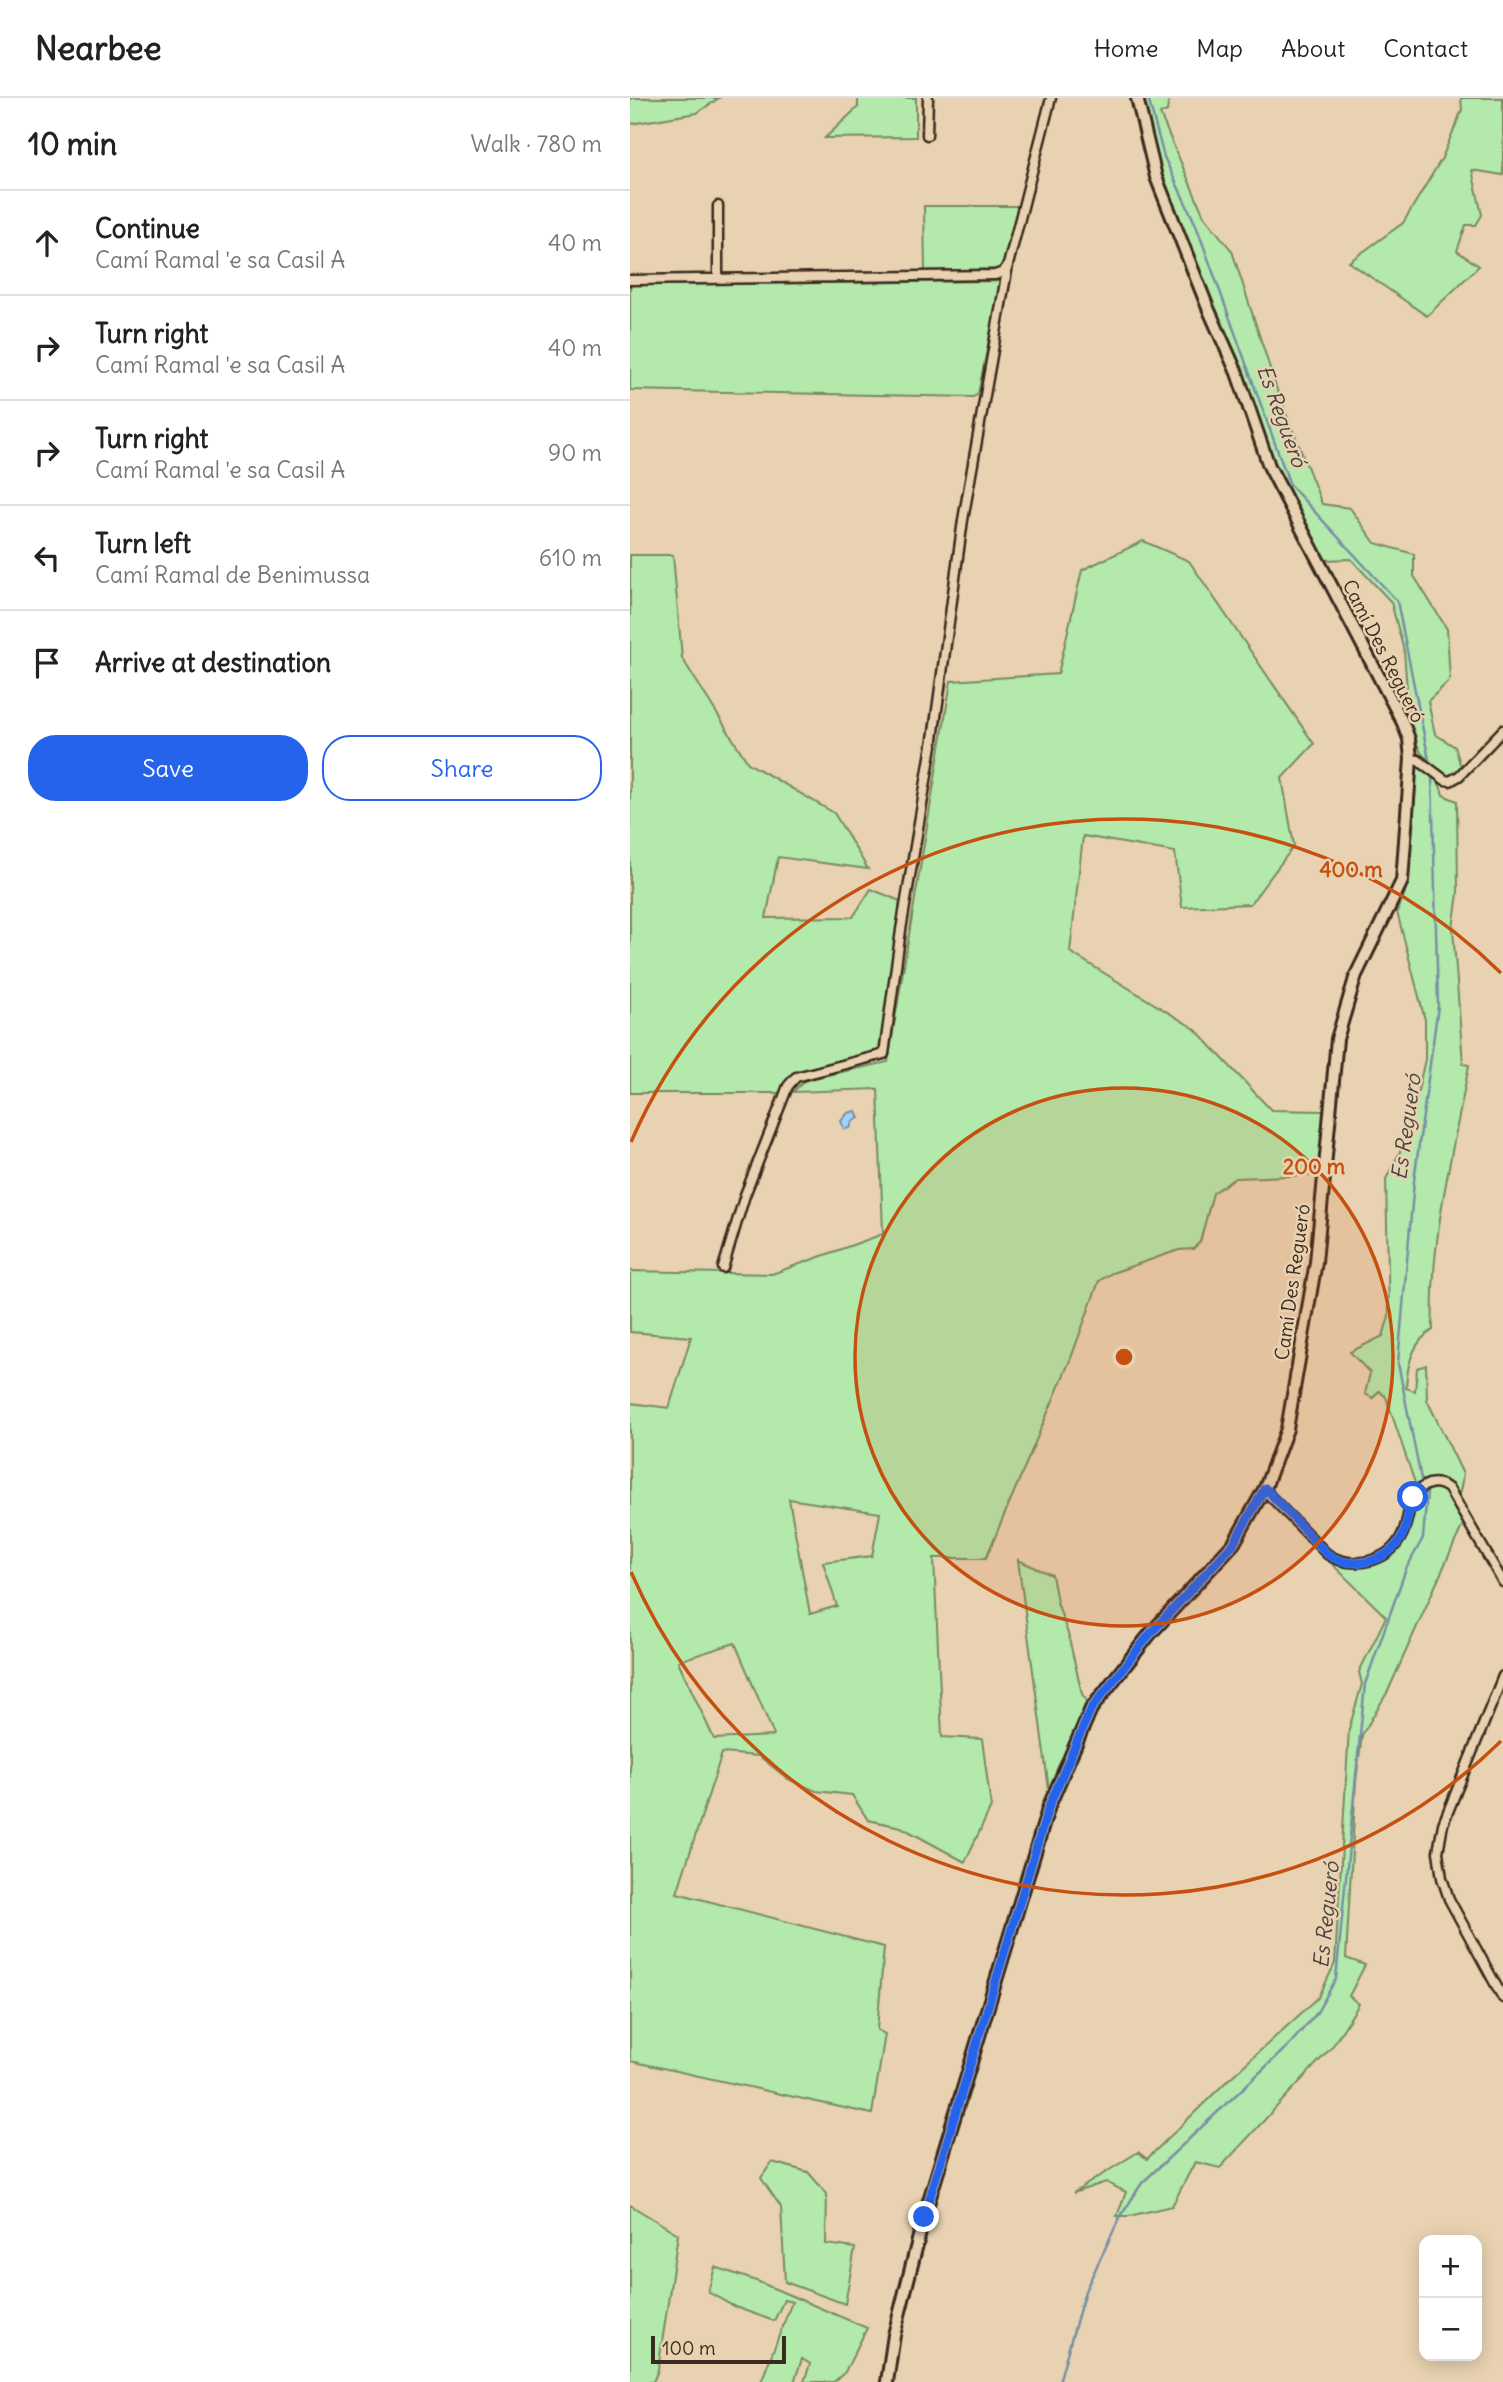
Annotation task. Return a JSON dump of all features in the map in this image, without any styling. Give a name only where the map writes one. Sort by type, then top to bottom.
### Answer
[{"type":"street","points":[[927,135],[928,98]]},
{"type":"street","points":[[723,1268],[745,1195],[788,1086],[796,1077],[884,1054],[901,930],[933,739],[963,520],[1008,265],[1051,98]]},
{"type":"street","name":"Camí Des Regueró","points":[[887,2382],[894,2335],[924,2217],[1054,1794],[1091,1709],[1150,1634],[1234,1543],[1265,1488],[1287,1429],[1316,1262],[1338,1039],[1356,975],[1402,881],[1411,759],[1409,739],[1269,466],[1237,373],[1156,177],[1137,98]]},
{"type":"street","points":[[718,206],[718,278]]},
{"type":"street","points":[[630,280],[995,275],[1003,272],[1008,265]]},
{"type":"street","points":[[1411,759],[1418,760],[1450,781],[1459,776],[1503,730]]},
{"type":"street","points":[[1265,1488],[1327,1554],[1354,1564],[1375,1559],[1392,1549],[1404,1532],[1410,1503],[1417,1492],[1427,1485],[1441,1484],[1449,1489],[1503,1582]]},
{"type":"street","points":[[1503,1675],[1443,1824],[1438,1852],[1444,1888],[1503,1998]]},
{"type":"green space","points":[[630,98],[719,98],[697,113],[630,124]]},
{"type":"green space","points":[[858,98],[916,98],[916,137],[825,138],[858,107]]},
{"type":"green space","points":[[1139,98],[1169,98],[1167,111],[1160,114],[1204,216],[1232,251],[1278,393],[1322,504],[1350,508],[1375,543],[1414,554],[1414,576],[1447,629],[1450,680],[1428,701],[1435,734],[1455,747],[1461,767],[1452,775],[1444,775],[1421,753],[1410,728],[1404,651],[1391,602],[1351,559],[1323,560],[1279,481],[1245,380],[1192,256],[1152,147]]},
{"type":"green space","points":[[1461,98],[1503,98],[1503,175],[1472,170],[1482,215],[1476,225],[1466,225],[1457,251],[1479,266],[1427,316],[1349,262],[1403,223],[1442,158],[1462,110]]},
{"type":"green space","points":[[924,206],[1018,206],[1002,269],[925,271]]},
{"type":"green space","points":[[1001,281],[978,394],[973,397],[630,390],[630,285]]},
{"type":"green space","points":[[1143,541],[1189,561],[1314,744],[1282,778],[1294,846],[1250,904],[1182,907],[1175,852],[1083,836],[1070,952],[1195,1029],[1271,1110],[1323,1111],[1320,1175],[1235,1178],[1213,1193],[1200,1242],[1193,1249],[1179,1250],[1112,1273],[1099,1281],[1071,1358],[986,1558],[934,1558],[942,1737],[982,1739],[991,1807],[965,1862],[901,1827],[868,1820],[852,1795],[816,1791],[788,1779],[759,1756],[722,1753],[677,1893],[884,1947],[877,2030],[885,2034],[872,2114],[630,2061],[630,1403],[669,1408],[691,1337],[630,1332],[630,1271],[772,1274],[883,1234],[878,1089],[793,1092],[805,1080],[888,1062],[951,681],[1058,674],[1082,570]],"holes":[[[789,1499],[880,1513],[872,1556],[823,1562],[837,1606],[810,1614]],[[735,1643],[774,1735],[773,1736],[714,1739],[678,1661]]]},
{"type":"green space","points":[[630,555],[673,555],[682,658],[748,763],[834,813],[868,869],[778,857],[766,918],[853,917],[871,889],[900,901],[884,1044],[875,1054],[791,1074],[780,1093],[630,1093]]},
{"type":"green space","points":[[1416,767],[1434,777],[1443,795],[1457,801],[1458,894],[1453,928],[1463,1064],[1469,1065],[1438,1230],[1433,1330],[1420,1341],[1412,1355],[1406,1388],[1415,1391],[1417,1368],[1426,1365],[1427,1400],[1463,1474],[1460,1493],[1440,1481],[1416,1486],[1386,1397],[1379,1391],[1373,1398],[1365,1394],[1370,1373],[1350,1352],[1383,1336],[1389,1316],[1386,1179],[1408,1136],[1425,1059],[1425,1020],[1397,912],[1405,893]]},
{"type":"green space","points":[[1434,1487],[1449,1496],[1464,1522],[1388,1691],[1362,1735],[1356,1781],[1346,1958],[1365,1965],[1349,1996],[1359,2004],[1332,2047],[1220,2168],[1195,2162],[1172,2206],[1129,2216],[1117,2216],[1126,2192],[1106,2182],[1073,2193],[1138,2152],[1147,2159],[1319,1997],[1335,1963],[1349,1729],[1362,1684],[1359,1672],[1386,1617],[1333,1565],[1374,1562],[1393,1554],[1406,1538],[1419,1496]]},
{"type":"green space","points":[[1018,1560],[1052,1575],[1082,1694],[1087,1701],[1049,1790]]},
{"type":"green space","points":[[772,2162],[808,2172],[827,2194],[826,2244],[855,2248],[845,2304],[785,2282],[781,2207],[761,2178]]},
{"type":"green space","points":[[630,2205],[678,2234],[658,2370],[653,2382],[630,2382]]},
{"type":"green space","points":[[715,2267],[759,2282],[867,2328],[845,2372],[834,2382],[804,2382],[810,2364],[802,2359],[794,2382],[761,2382],[792,2302],[784,2300],[774,2321],[735,2307],[708,2292]]},
{"type":"water","points":[[856,1111],[859,1118],[853,1121],[850,1128],[844,1129],[841,1121],[848,1113]]},
{"type":"waterway","name":"Es Regueró","points":[[1148,98],[1164,157],[1196,225],[1290,485],[1397,601],[1429,760]]},
{"type":"waterway","name":"Es Regueró","points":[[1421,1479],[1398,1363],[1414,1181],[1438,1006],[1432,776]]},
{"type":"waterway","name":"Es Regueró","points":[[1059,2382],[1085,2291],[1119,2219],[1142,2183],[1289,2045],[1316,2014],[1336,1979],[1365,1684],[1406,1569],[1423,1538],[1427,1493]]},
{"type":"route","points":[[924,2217],[1049,1806],[1091,1709],[1150,1634],[1234,1543],[1265,1488],[1327,1554],[1354,1564],[1375,1559],[1397,1544],[1404,1532],[1413,1497]]}]
